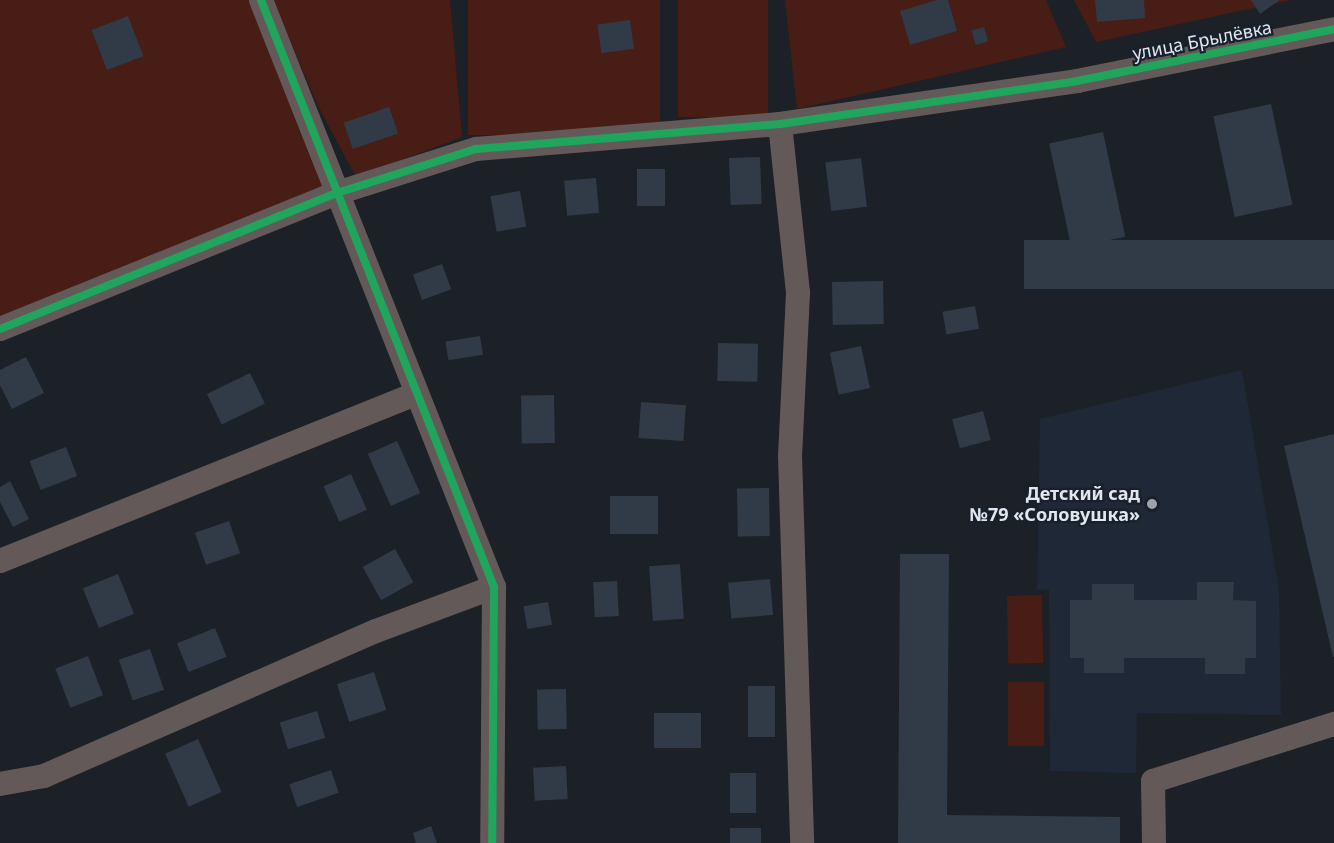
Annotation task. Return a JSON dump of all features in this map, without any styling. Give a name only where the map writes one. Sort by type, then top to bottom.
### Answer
[{"type":"street","points":[[261,0],[494,587],[492,843]]},
{"type":"street","name":"улица Брылёвка","points":[[0,329],[337,193],[476,149],[780,124],[1077,81],[1334,29]]},
{"type":"street","points":[[780,124],[798,293],[790,456],[802,843]]},
{"type":"street","points":[[0,561],[416,393]]},
{"type":"street","points":[[0,784],[44,777],[376,631],[494,587]]},
{"type":"street","points":[[1154,843],[1153,781],[1334,724]]},
{"type":"shaded area","points":[[0,0],[254,0],[336,184],[0,321]]},
{"type":"shaded area","points":[[273,0],[450,0],[462,137],[356,177],[318,106]]},
{"type":"shaded area","points":[[468,0],[660,0],[660,135],[468,135]]},
{"type":"shaded area","points":[[678,0],[768,0],[768,117],[678,117]]},
{"type":"shaded area","points":[[785,0],[1046,0],[1066,47],[797,109]]},
{"type":"shaded area","points":[[1074,0],[1291,0],[1096,42]]},
{"type":"shaded area","name":"Детский сад №79 «Соловушка»","points":[[1242,370],[1279,590],[1281,715],[1137,713],[1136,773],[1050,771],[1049,590],[1037,589],[1040,419]]},
{"type":"shaded area","points":[[1042,595],[1043,663],[1008,664],[1007,596]]},
{"type":"shaded area","points":[[1008,682],[1044,682],[1044,746],[1008,746]]},
{"type":"building","points":[[937,0],[948,0],[957,31],[910,45],[900,11]]},
{"type":"building","points":[[1095,0],[1144,0],[1145,18],[1097,22]]},
{"type":"building","points":[[1251,0],[1280,0],[1260,14]]},
{"type":"building","points":[[128,16],[143,56],[107,70],[92,30]]},
{"type":"building","points":[[630,20],[634,49],[601,53],[597,25]]},
{"type":"building","points":[[984,27],[988,41],[976,45],[972,31]]},
{"type":"building","points":[[1271,104],[1292,205],[1235,217],[1213,116]]},
{"type":"building","points":[[389,107],[398,133],[353,149],[344,123]]},
{"type":"building","points":[[1103,132],[1125,237],[1071,248],[1049,143]]},
{"type":"building","points":[[760,157],[762,204],[731,205],[729,158]]},
{"type":"building","points":[[861,158],[867,207],[831,211],[825,162]]},
{"type":"building","points":[[637,169],[665,169],[665,206],[637,206]]},
{"type":"building","points":[[596,178],[599,213],[567,216],[564,181]]},
{"type":"building","points":[[520,191],[526,226],[497,232],[490,196]]},
{"type":"building","points":[[1024,240],[1334,240],[1334,289],[1024,289]]},
{"type":"building","points":[[442,264],[451,289],[422,300],[413,275]]},
{"type":"building","points":[[883,281],[884,324],[833,325],[832,282]]},
{"type":"building","points":[[975,306],[979,329],[946,334],[943,312]]},
{"type":"building","points":[[480,336],[483,355],[448,360],[445,341]]},
{"type":"building","points":[[718,343],[758,344],[757,382],[717,381]]},
{"type":"building","points":[[861,346],[870,388],[839,395],[830,353]]},
{"type":"building","points":[[26,357],[44,393],[12,409],[0,385],[0,370]]},
{"type":"building","points":[[250,373],[265,404],[222,425],[207,394]]},
{"type":"building","points":[[554,395],[555,443],[522,444],[521,396]]},
{"type":"building","points":[[641,402],[686,405],[683,441],[638,438]]},
{"type":"building","points":[[983,411],[991,440],[960,448],[952,419]]},
{"type":"building","points":[[1334,434],[1334,657],[1333,657],[1284,446]]},
{"type":"building","points":[[397,441],[420,493],[391,506],[368,454]]},
{"type":"building","points":[[66,447],[77,476],[41,490],[30,461]]},
{"type":"building","points":[[351,474],[367,510],[339,522],[324,486]]},
{"type":"building","points":[[10,481],[29,519],[13,527],[0,502],[0,487]]},
{"type":"building","points":[[769,488],[770,536],[738,537],[737,489]]},
{"type":"building","points":[[610,496],[658,496],[658,534],[610,534]]},
{"type":"building","points":[[229,521],[240,553],[206,565],[195,533]]},
{"type":"building","points":[[395,549],[413,582],[381,600],[363,567]]},
{"type":"building","points":[[900,554],[949,554],[947,815],[1120,817],[1120,843],[898,843]]},
{"type":"building","points":[[680,564],[684,619],[653,621],[649,566]]},
{"type":"building","points":[[118,574],[134,614],[99,628],[83,588]]},
{"type":"building","points":[[770,579],[773,615],[731,619],[728,583]]},
{"type":"building","points":[[617,581],[619,616],[595,617],[593,582]]},
{"type":"building","points":[[1197,582],[1234,582],[1233,600],[1256,601],[1256,658],[1245,658],[1245,674],[1205,674],[1205,658],[1124,658],[1124,673],[1084,673],[1084,658],[1070,658],[1070,600],[1092,600],[1092,584],[1134,584],[1134,600],[1197,600]]},
{"type":"building","points":[[548,602],[552,625],[527,629],[523,606]]},
{"type":"building","points":[[215,628],[227,657],[189,672],[177,643]]},
{"type":"building","points":[[150,649],[164,690],[133,700],[119,660]]},
{"type":"building","points":[[88,656],[103,695],[70,708],[55,669]]},
{"type":"building","points":[[374,672],[386,710],[349,722],[337,684]]},
{"type":"building","points":[[748,686],[775,686],[775,737],[748,737]]},
{"type":"building","points":[[566,689],[567,729],[538,730],[537,690]]},
{"type":"building","points":[[317,711],[325,738],[288,749],[280,722]]},
{"type":"building","points":[[654,713],[701,713],[701,748],[654,748]]},
{"type":"building","points":[[198,739],[222,792],[189,807],[165,754]]},
{"type":"building","points":[[566,766],[568,799],[535,801],[533,768]]},
{"type":"building","points":[[331,770],[339,793],[297,807],[289,784]]},
{"type":"building","points":[[730,773],[756,773],[756,813],[730,813]]},
{"type":"building","points":[[431,826],[437,843],[416,843],[413,833]]},
{"type":"building","points":[[730,828],[761,828],[761,843],[730,843]]},
{"type":"cycle path","points":[[261,0],[494,587],[492,843]]},
{"type":"cycle path","points":[[0,329],[337,193],[476,149],[780,124],[1077,81],[1334,29]]},
{"type":"place","name":"Детский сад №79 «Соловушка»","points":[[1152,504]]}]
